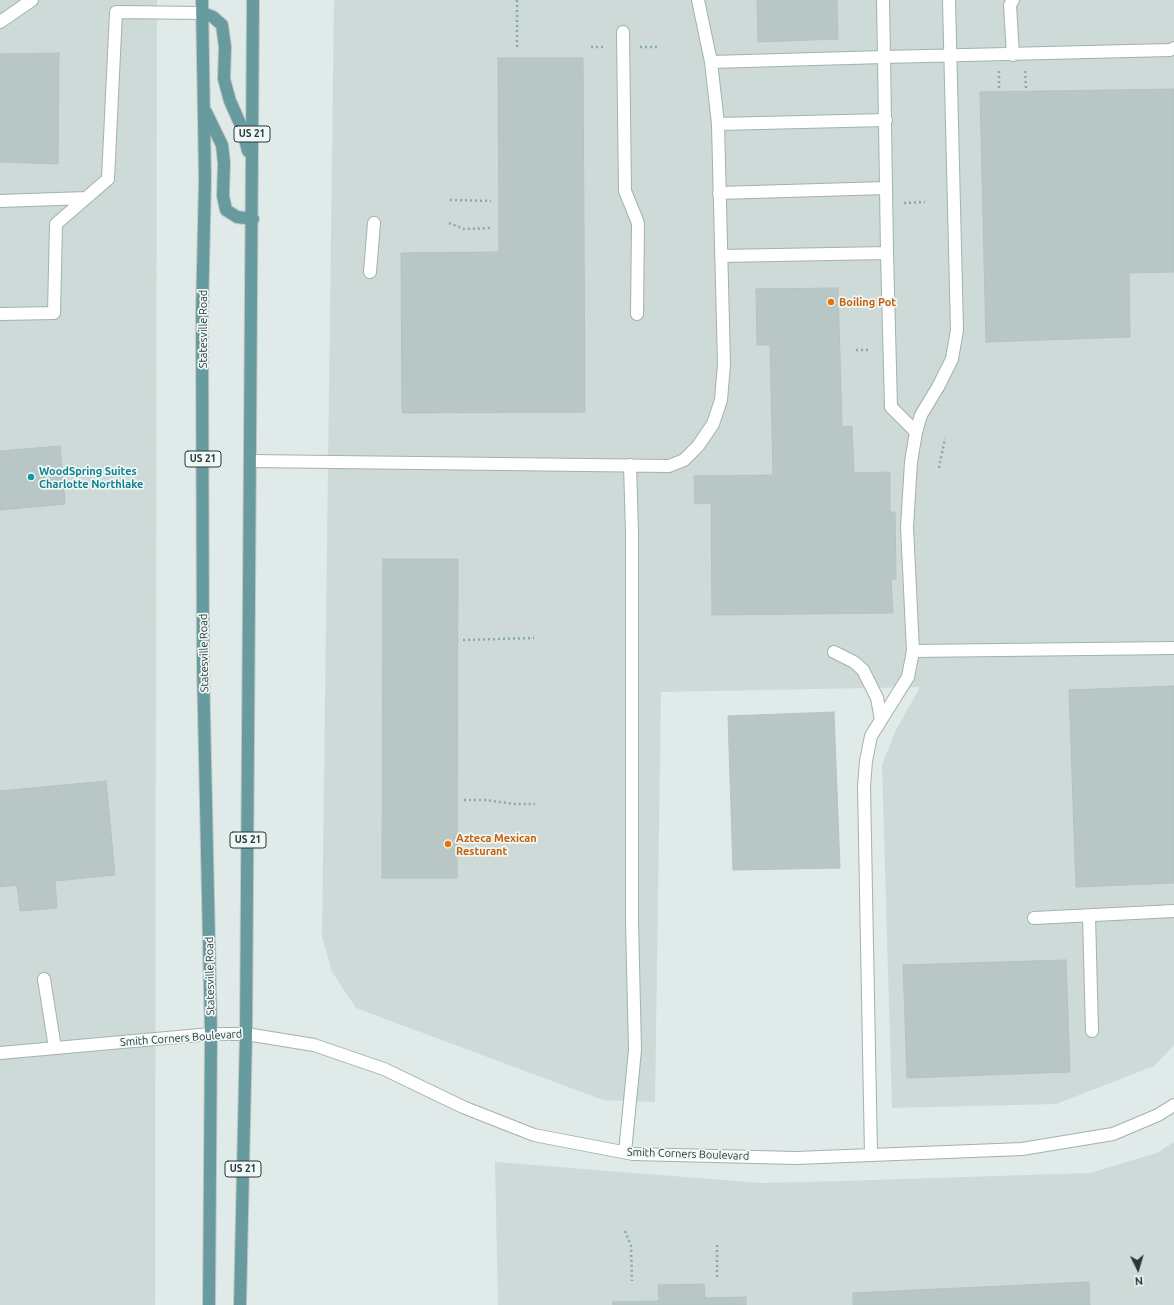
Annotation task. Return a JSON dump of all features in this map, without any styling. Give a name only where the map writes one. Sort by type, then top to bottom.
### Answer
[{"type":"main road","name":"Statesville Road","points":[[202,0],[205,180],[202,313],[203,622],[211,1034],[209,1305]]},
{"type":"main road","name":"US 21","points":[[240,1305],[246,1034],[253,219],[253,0]]},
{"type":"main road","points":[[203,13],[213,17],[222,25],[225,47],[224,79],[230,102],[242,128],[252,166]]},
{"type":"main road","points":[[204,107],[222,145],[224,163],[223,196],[226,210],[237,217],[253,219]]},
{"type":"street","points":[[0,22],[32,0]]},
{"type":"street","points":[[251,462],[669,466],[684,460],[698,446],[713,424],[722,400],[724,364],[718,124],[711,62],[698,0]]},
{"type":"street","points":[[883,0],[891,407],[916,432]]},
{"type":"street","points":[[871,1155],[864,786],[866,761],[871,736],[908,677],[913,651],[907,527],[911,462],[916,432],[921,415],[952,360],[958,330],[949,0]]},
{"type":"street","points":[[1012,0],[1010,5],[1012,54]]},
{"type":"street","points":[[0,314],[54,313],[56,224],[108,179],[116,12],[203,13]]},
{"type":"street","points":[[623,32],[625,191],[638,222],[637,314]]},
{"type":"street","points":[[711,62],[1170,50],[1174,48]]},
{"type":"street","points":[[718,124],[886,120]]},
{"type":"street","points":[[719,194],[886,188]]},
{"type":"street","points":[[0,201],[86,198]]},
{"type":"street","points":[[370,272],[374,223]]},
{"type":"street","points":[[721,256],[887,253]]},
{"type":"street","points":[[625,1152],[636,1050],[632,913],[632,532],[630,465]]},
{"type":"street","points":[[913,651],[1174,648]]},
{"type":"street","points":[[834,652],[854,662],[863,670],[877,698],[881,720]]},
{"type":"street","points":[[1034,918],[1174,911]]},
{"type":"street","points":[[1088,916],[1092,1031]]},
{"type":"street","points":[[44,980],[55,1048]]},
{"type":"street","name":"Smith Corners Boulevard","points":[[0,1053],[211,1034],[246,1034],[314,1045],[384,1069],[463,1107],[534,1135],[633,1154],[796,1158],[1022,1149],[1114,1134],[1158,1115],[1174,1105]]},
{"type":"path","points":[[517,0],[517,47]]},
{"type":"path","points":[[450,200],[490,201]]},
{"type":"path","points":[[449,223],[464,229],[490,228]]},
{"type":"path","points":[[939,468],[945,438]]},
{"type":"path","points":[[463,640],[534,638]]},
{"type":"path","points":[[464,800],[486,800],[514,804],[535,804]]},
{"type":"path","points":[[626,1231],[631,1246],[632,1281]]},
{"type":"path","points":[[717,1245],[717,1280]]},
{"type":"shaded area","points":[[0,0],[157,0],[155,1305],[0,1305]]},
{"type":"shaded area","points":[[334,0],[1174,0],[1174,1045],[1154,1066],[1056,1104],[892,1108],[882,765],[895,732],[920,687],[661,692],[655,1102],[603,1100],[356,1008],[332,972],[322,936]]},
{"type":"shaded area","points":[[1174,1142],[1174,1305],[498,1305],[495,1162],[761,1183],[842,1181],[1090,1173],[1157,1153]]},
{"type":"building","points":[[757,0],[837,0],[838,39],[758,42]]},
{"type":"building","points":[[59,53],[58,164],[0,162],[0,54]]},
{"type":"building","points":[[498,58],[583,58],[585,412],[402,413],[401,253],[499,252]]},
{"type":"building","points":[[1174,89],[1174,272],[1129,273],[1130,337],[986,342],[980,92]]},
{"type":"building","points":[[838,288],[842,427],[852,426],[854,473],[890,472],[890,512],[895,512],[896,579],[891,579],[893,613],[712,615],[711,503],[695,504],[694,476],[773,475],[770,345],[757,345],[756,289]]},
{"type":"building","name":"WoodSpring Suites Charlotte Northlake","points":[[60,446],[65,504],[0,510],[0,451]]},
{"type":"building","points":[[383,559],[458,559],[457,878],[382,878]]},
{"type":"building","points":[[1174,686],[1174,883],[1076,887],[1069,690]]},
{"type":"building","points":[[834,712],[840,868],[733,870],[728,716]]},
{"type":"building","points":[[106,781],[115,875],[55,881],[57,908],[20,911],[17,885],[0,887],[0,791]]},
{"type":"building","points":[[1066,960],[1070,1072],[907,1078],[903,965]]},
{"type":"building","points":[[1089,1282],[1090,1305],[853,1305],[853,1293]]},
{"type":"building","points":[[704,1284],[705,1298],[746,1297],[746,1305],[613,1305],[612,1302],[659,1301],[658,1285]]},
{"type":"place","name":"Boiling Pot","points":[[831,302]]},
{"type":"place","name":"WoodSpring Suites Charlotte Northlake","points":[[31,477]]},
{"type":"place","name":"Azteca Mexican Resturant","points":[[448,844]]}]
